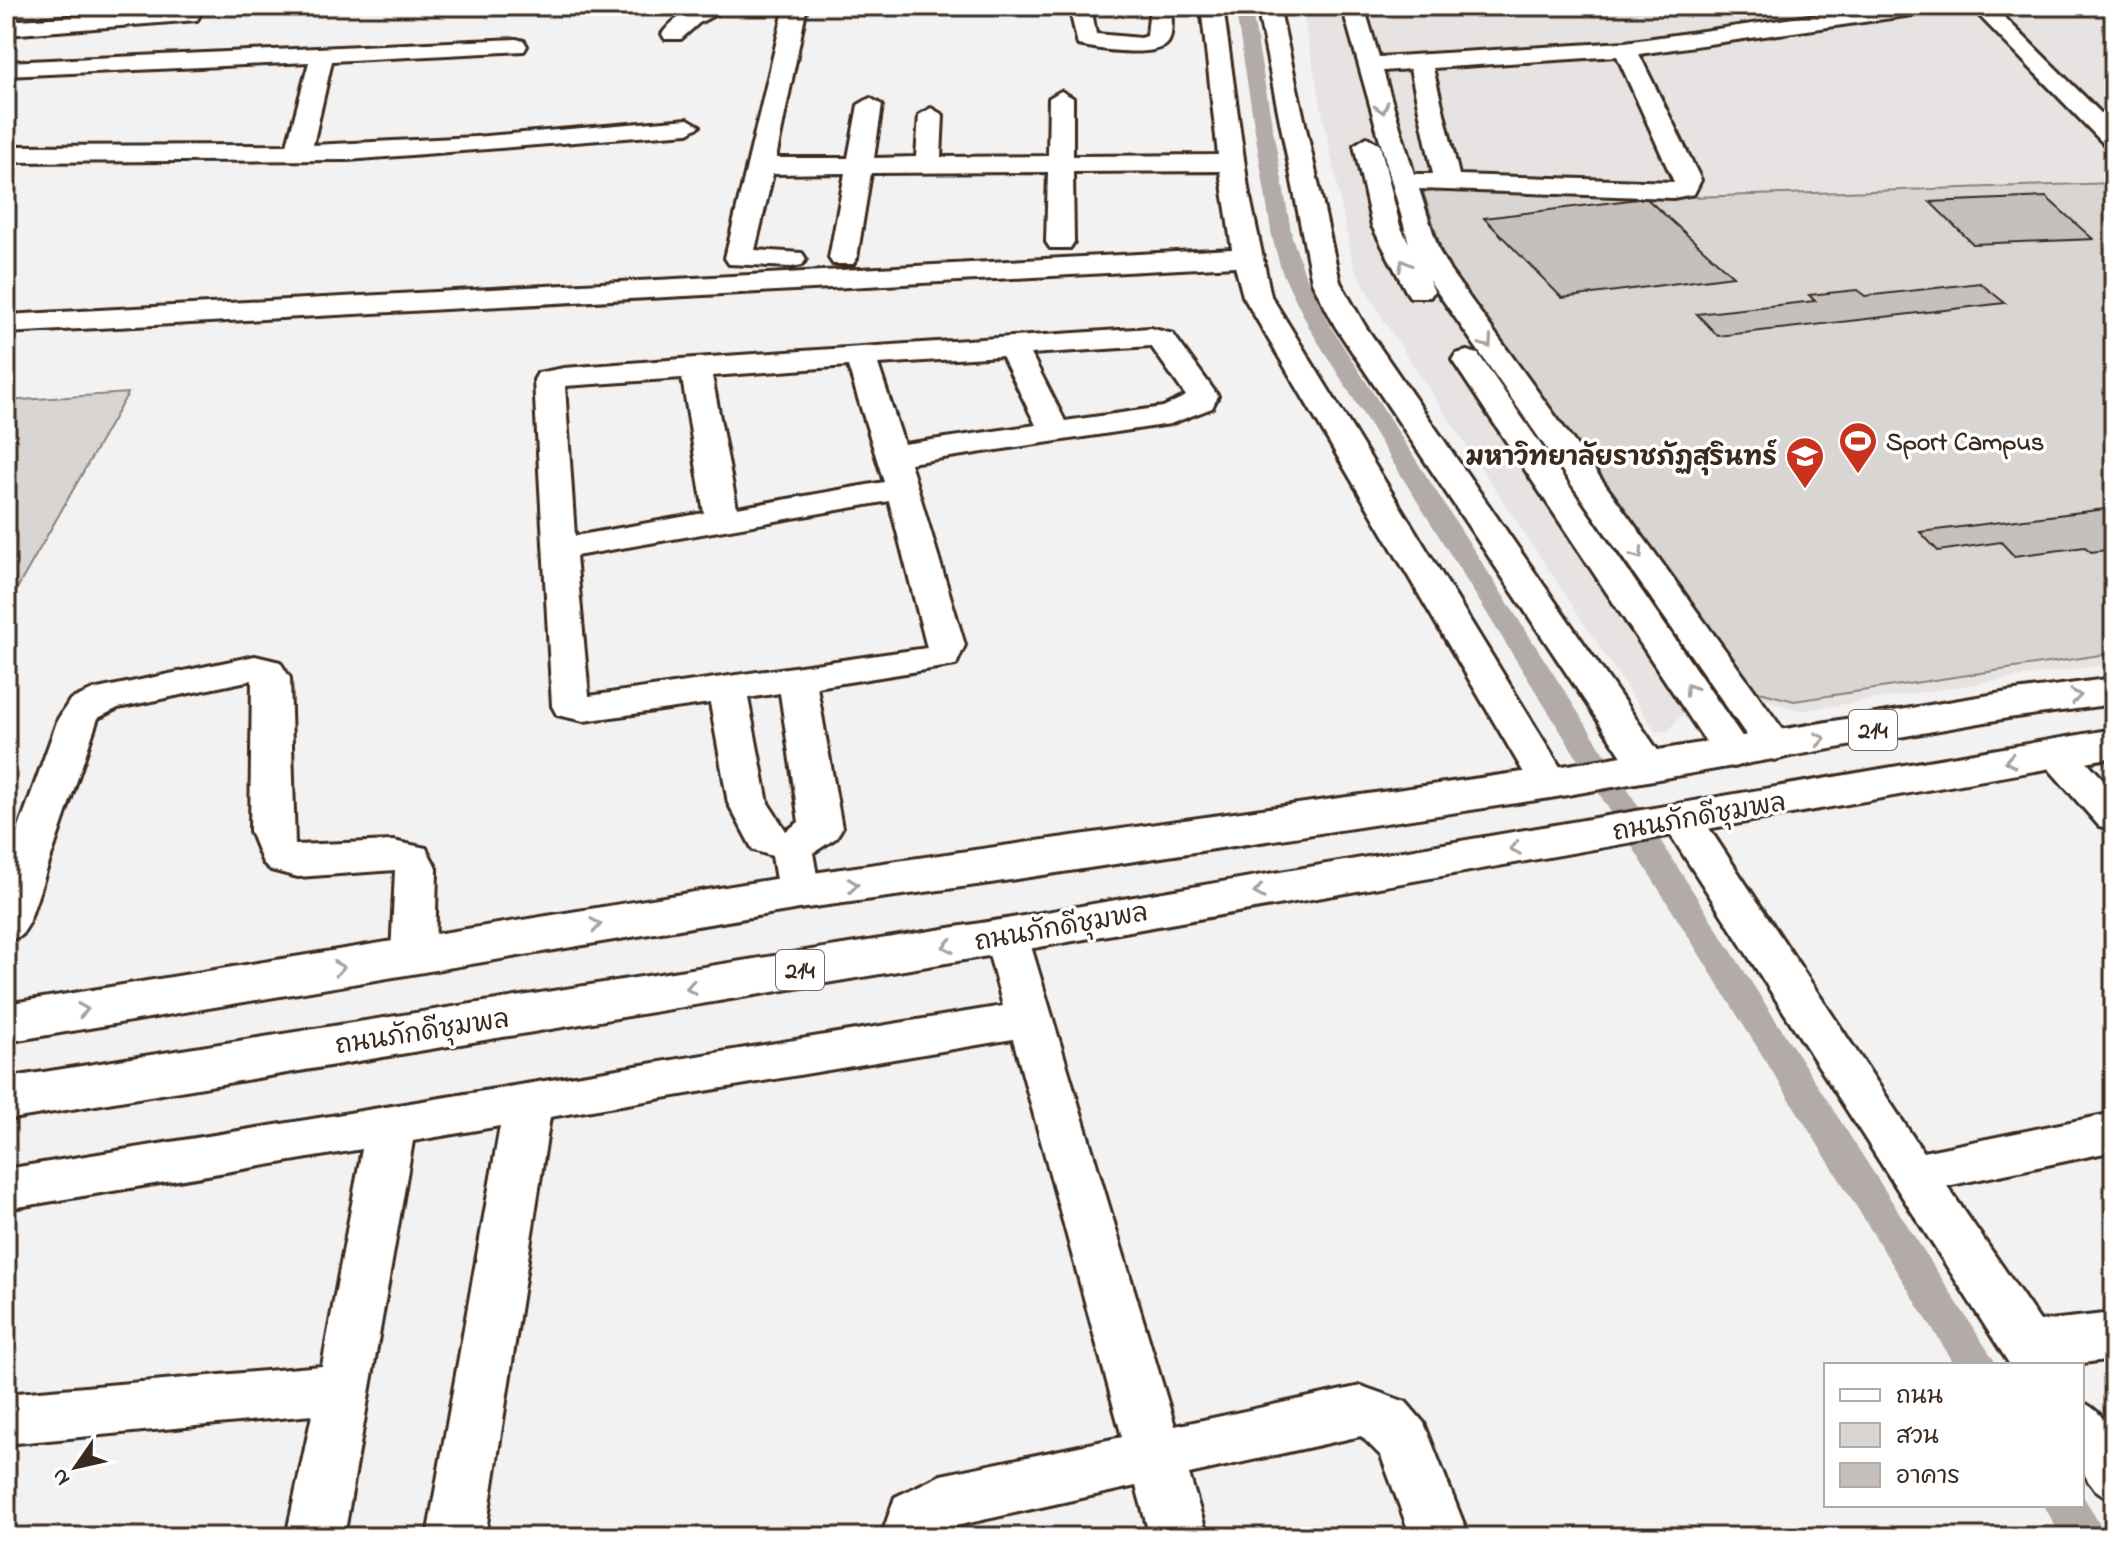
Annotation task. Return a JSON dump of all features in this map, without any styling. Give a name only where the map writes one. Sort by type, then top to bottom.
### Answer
[{"type":"main road","name":"ถนนภักดีชุมพล","points":[[6,1023],[413,956],[795,869],[999,866],[1558,782],[1754,751],[2008,705],[2114,691]]},
{"type":"main road","name":"ถนนภักดีชุมพล","points":[[6,1099],[1006,936],[2114,743]]},
{"type":"street","points":[[673,34],[682,23],[720,6]]},
{"type":"street","points":[[796,6],[739,258],[958,255]]},
{"type":"street","points":[[1080,6],[1086,40],[1142,45],[1158,40],[1161,6]]},
{"type":"street","points":[[1212,6],[1231,163],[1246,257],[1257,296],[1558,782]]},
{"type":"street","points":[[1268,6],[1326,282],[1350,326],[1640,769]]},
{"type":"street","points":[[1334,6],[1386,226],[1407,272],[1754,751]]},
{"type":"street","points":[[1353,6],[1425,251],[1754,751]]},
{"type":"street","points":[[1369,65],[1625,49],[1926,6]]},
{"type":"street","points":[[1981,6],[2110,132]]},
{"type":"street","points":[[6,28],[189,10],[176,61]]},
{"type":"street","points":[[6,69],[516,46]]},
{"type":"street","points":[[1403,181],[1685,188],[1688,180],[1625,49]]},
{"type":"street","points":[[298,153],[322,55]]},
{"type":"street","points":[[1420,62],[1448,183]]},
{"type":"street","points":[[1060,242],[1058,163],[1061,98]]},
{"type":"street","points":[[843,258],[870,105]]},
{"type":"street","points":[[928,165],[931,115]]},
{"type":"street","points":[[6,154],[104,149],[298,153],[395,149],[688,126]]},
{"type":"street","points":[[762,166],[1231,163]]},
{"type":"street","points":[[6,324],[1246,257]]},
{"type":"street","points":[[558,549],[722,520],[897,472],[1055,432],[1170,415],[1192,408],[1201,401],[1202,396],[1162,340],[1150,337],[1012,345],[695,367],[549,380],[558,549],[571,706],[584,709],[943,657],[946,645],[897,472],[860,356]]},
{"type":"street","points":[[1012,345],[1055,432]]},
{"type":"street","points":[[695,367],[722,520]]},
{"type":"street","points":[[6,925],[77,719],[84,709],[107,698],[255,668],[267,670],[271,678],[271,831],[276,853],[288,862],[393,855],[411,858],[416,869],[413,956]]},
{"type":"street","points":[[727,689],[748,803],[768,840],[795,869],[821,828],[797,679]]},
{"type":"street","points":[[2056,752],[2114,816]]},
{"type":"street","points":[[1671,821],[2034,1356],[2114,1336]]},
{"type":"street","points":[[1006,936],[1179,1537]]},
{"type":"street","points":[[6,1189],[1030,1019]]},
{"type":"street","points":[[456,1537],[528,1102]]},
{"type":"street","points":[[315,1537],[345,1388],[391,1125]]},
{"type":"street","points":[[1911,1174],[2114,1132]]},
{"type":"street","points":[[6,1419],[345,1388]]},
{"type":"street","points":[[910,1537],[915,1516],[941,1502],[1361,1411],[1386,1420],[1404,1441],[1440,1537]]},
{"type":"street","points":[[2084,1430],[2114,1474]]},
{"type":"shaded area","name":"มหาวิทยาลัยราชภัฏสุรินทร์","points":[[1301,6],[2114,6],[2114,663],[1799,711],[1761,698],[1686,710],[1668,731],[1656,732],[1382,318],[1353,264]]},
{"type":"green space","name":"Sport Campus","points":[[2114,183],[2114,653],[1794,701],[1756,691],[1445,261],[1422,188],[1663,198]]},
{"type":"green space","points":[[128,393],[6,608],[6,401]]},
{"type":"building","points":[[2046,197],[2093,239],[1973,244],[1930,202]]},
{"type":"building","points":[[1646,198],[1733,276],[1562,298],[1484,218]]},
{"type":"building","points":[[1980,283],[2005,303],[1718,336],[1697,314],[1815,301],[1809,295],[1857,290],[1865,296]]},
{"type":"building","points":[[2114,508],[2114,549],[2091,552],[2085,547],[2014,556],[2001,542],[1938,551],[1920,532]]},
{"type":"waterway","points":[[1243,6],[1282,237],[1293,272],[1321,329],[1976,1363]]},
{"type":"waterway","points":[[2066,1507],[2085,1537]]},
{"type":"tunnel","points":[[478,14],[482,6]]},
{"type":"place","name":"Sport Campus","points":[[1858,475]]},
{"type":"place","name":"มหาวิทยาลัยราชภัฏสุรินทร์","points":[[1805,490]]}]
